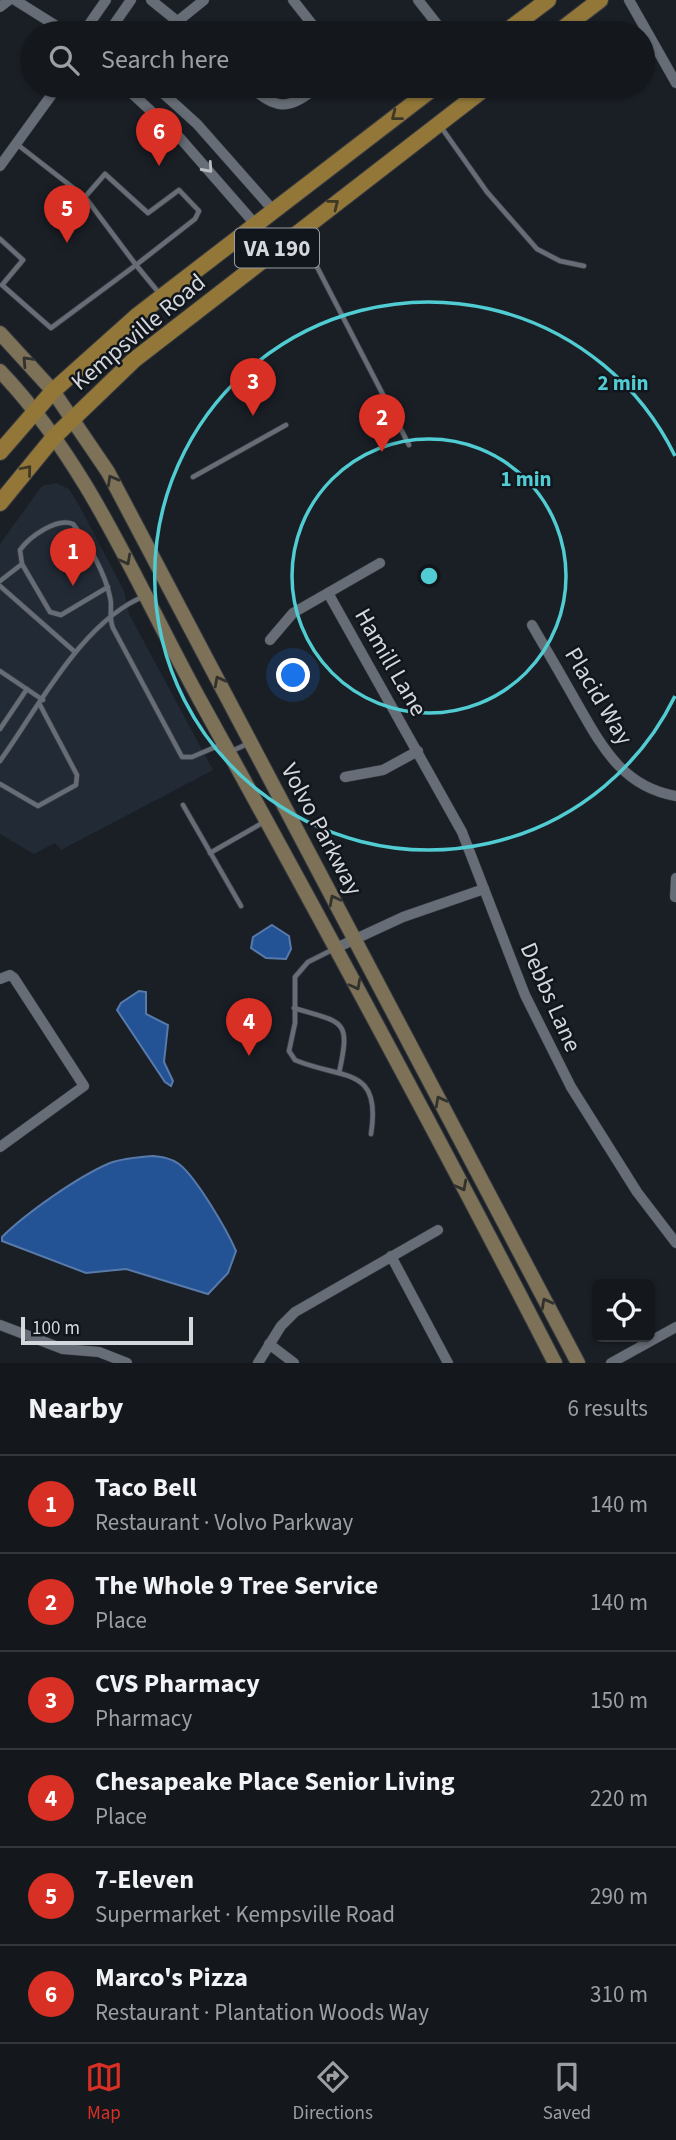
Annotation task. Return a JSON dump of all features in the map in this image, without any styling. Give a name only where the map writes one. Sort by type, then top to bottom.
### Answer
[{"type":"main road","points":[[519,21],[546,0]]},
{"type":"main road","points":[[572,21],[600,0]]},
{"type":"main road","name":"Kempsville Road","points":[[0,452],[54,391],[161,296],[420,98]]},
{"type":"main road","name":"Kempsville Road","points":[[0,503],[73,418],[142,354],[473,98]]},
{"type":"main road","name":"Volvo Parkway","points":[[0,332],[54,391],[130,512],[578,1363]]},
{"type":"main road","name":"Volvo Parkway","points":[[0,371],[36,411],[89,490],[336,948],[555,1363]]},
{"type":"street","points":[[0,7],[9,0]]},
{"type":"street","points":[[15,0],[48,21]]},
{"type":"street","points":[[92,21],[106,0]]},
{"type":"street","points":[[116,21],[131,0]]},
{"type":"street","points":[[151,0],[178,21],[204,0]]},
{"type":"street","points":[[293,0],[310,21]]},
{"type":"street","points":[[418,0],[435,21]]},
{"type":"street","points":[[629,0],[641,21]]},
{"type":"street","points":[[655,46],[676,83]]},
{"type":"street","points":[[0,166],[50,98]]},
{"type":"street","points":[[137,98],[180,138],[255,224]]},
{"type":"street","points":[[168,98],[205,132],[273,211]]},
{"type":"street","points":[[264,98],[282,105],[295,103],[302,98]]},
{"type":"street","name":"Hamill Lane","points":[[270,640],[293,613],[380,563]]},
{"type":"street","name":"Hamill Lane","points":[[328,593],[418,751]]},
{"type":"street","name":"Placid Way","points":[[532,625],[592,732],[615,765],[644,786],[676,796]]},
{"type":"street","points":[[345,777],[383,771],[418,751]]},
{"type":"street","name":"Debbs Lane","points":[[418,751],[463,832],[525,995],[570,1087],[637,1192],[676,1243]]},
{"type":"street","points":[[674,897],[676,878]]},
{"type":"street","points":[[336,948],[404,917],[484,889]]},
{"type":"street","points":[[0,979],[10,975],[14,978],[83,1086],[0,1147]]},
{"type":"street","points":[[258,1363],[269,1344],[295,1312],[438,1230]]},
{"type":"street","points":[[391,1256],[448,1363]]},
{"type":"street","points":[[0,1325],[63,1349],[99,1352],[127,1363]]},
{"type":"street","points":[[611,1363],[676,1327]]},
{"type":"street","points":[[269,1344],[294,1363]]},
{"type":"lane","points":[[439,124],[487,192],[537,249],[560,261],[583,266]]},
{"type":"lane","points":[[18,145],[85,197],[161,296]]},
{"type":"lane","points":[[0,239],[23,260],[2,285],[51,328],[195,219],[199,211],[179,190],[148,213],[105,174],[85,197]]},
{"type":"lane","points":[[299,231],[409,445]]},
{"type":"lane","points":[[194,478],[286,425]]},
{"type":"lane","points":[[108,587],[61,615],[55,614],[46,608],[22,564],[19,553],[25,543],[59,522],[67,521],[75,527],[108,587],[112,601],[109,618],[182,757],[251,742]]},
{"type":"lane","points":[[0,580],[22,564]]},
{"type":"lane","points":[[0,586],[75,652]]},
{"type":"lane","points":[[0,761],[75,652],[109,618],[130,602],[145,596]]},
{"type":"lane","points":[[0,671],[41,702],[77,775],[76,785],[36,806],[0,784]]},
{"type":"lane","points":[[0,729],[27,689]]},
{"type":"lane","points":[[183,805],[241,906]]},
{"type":"lane","points":[[210,853],[266,820]]},
{"type":"lane","points":[[336,948],[298,971],[293,987],[290,1055],[308,1066],[357,1079],[367,1087],[375,1108],[370,1134]]},
{"type":"lane","points":[[294,1008],[333,1020],[343,1027],[346,1039],[339,1073]]},
{"type":"shaded area","points":[[56,483],[69,489],[80,507],[124,591],[129,614],[213,770],[61,850],[55,843],[34,854],[0,834],[0,544],[42,486]]},
{"type":"water","points":[[272,925],[289,936],[291,949],[286,959],[266,958],[251,948],[253,937]]},
{"type":"water","points":[[139,991],[146,992],[146,1014],[168,1025],[164,1062],[173,1081],[171,1086],[165,1082],[117,1010],[121,1003]]},
{"type":"water","points":[[153,1156],[173,1160],[194,1180],[236,1251],[228,1273],[208,1294],[126,1269],[86,1273],[2,1241],[2,1237],[25,1217],[97,1169],[115,1161]]},
{"type":"place","name":"Marco's Pizza","points":[[159,166]]},
{"type":"place","name":"7-Eleven","points":[[67,243]]},
{"type":"place","name":"CVS Pharmacy","points":[[253,416]]},
{"type":"place","name":"The Whole 9 Tree Service","points":[[382,452]]},
{"type":"place","name":"Taco Bell","points":[[73,586]]},
{"type":"place","name":"Chesapeake Place Senior Living","points":[[249,1056]]}]
